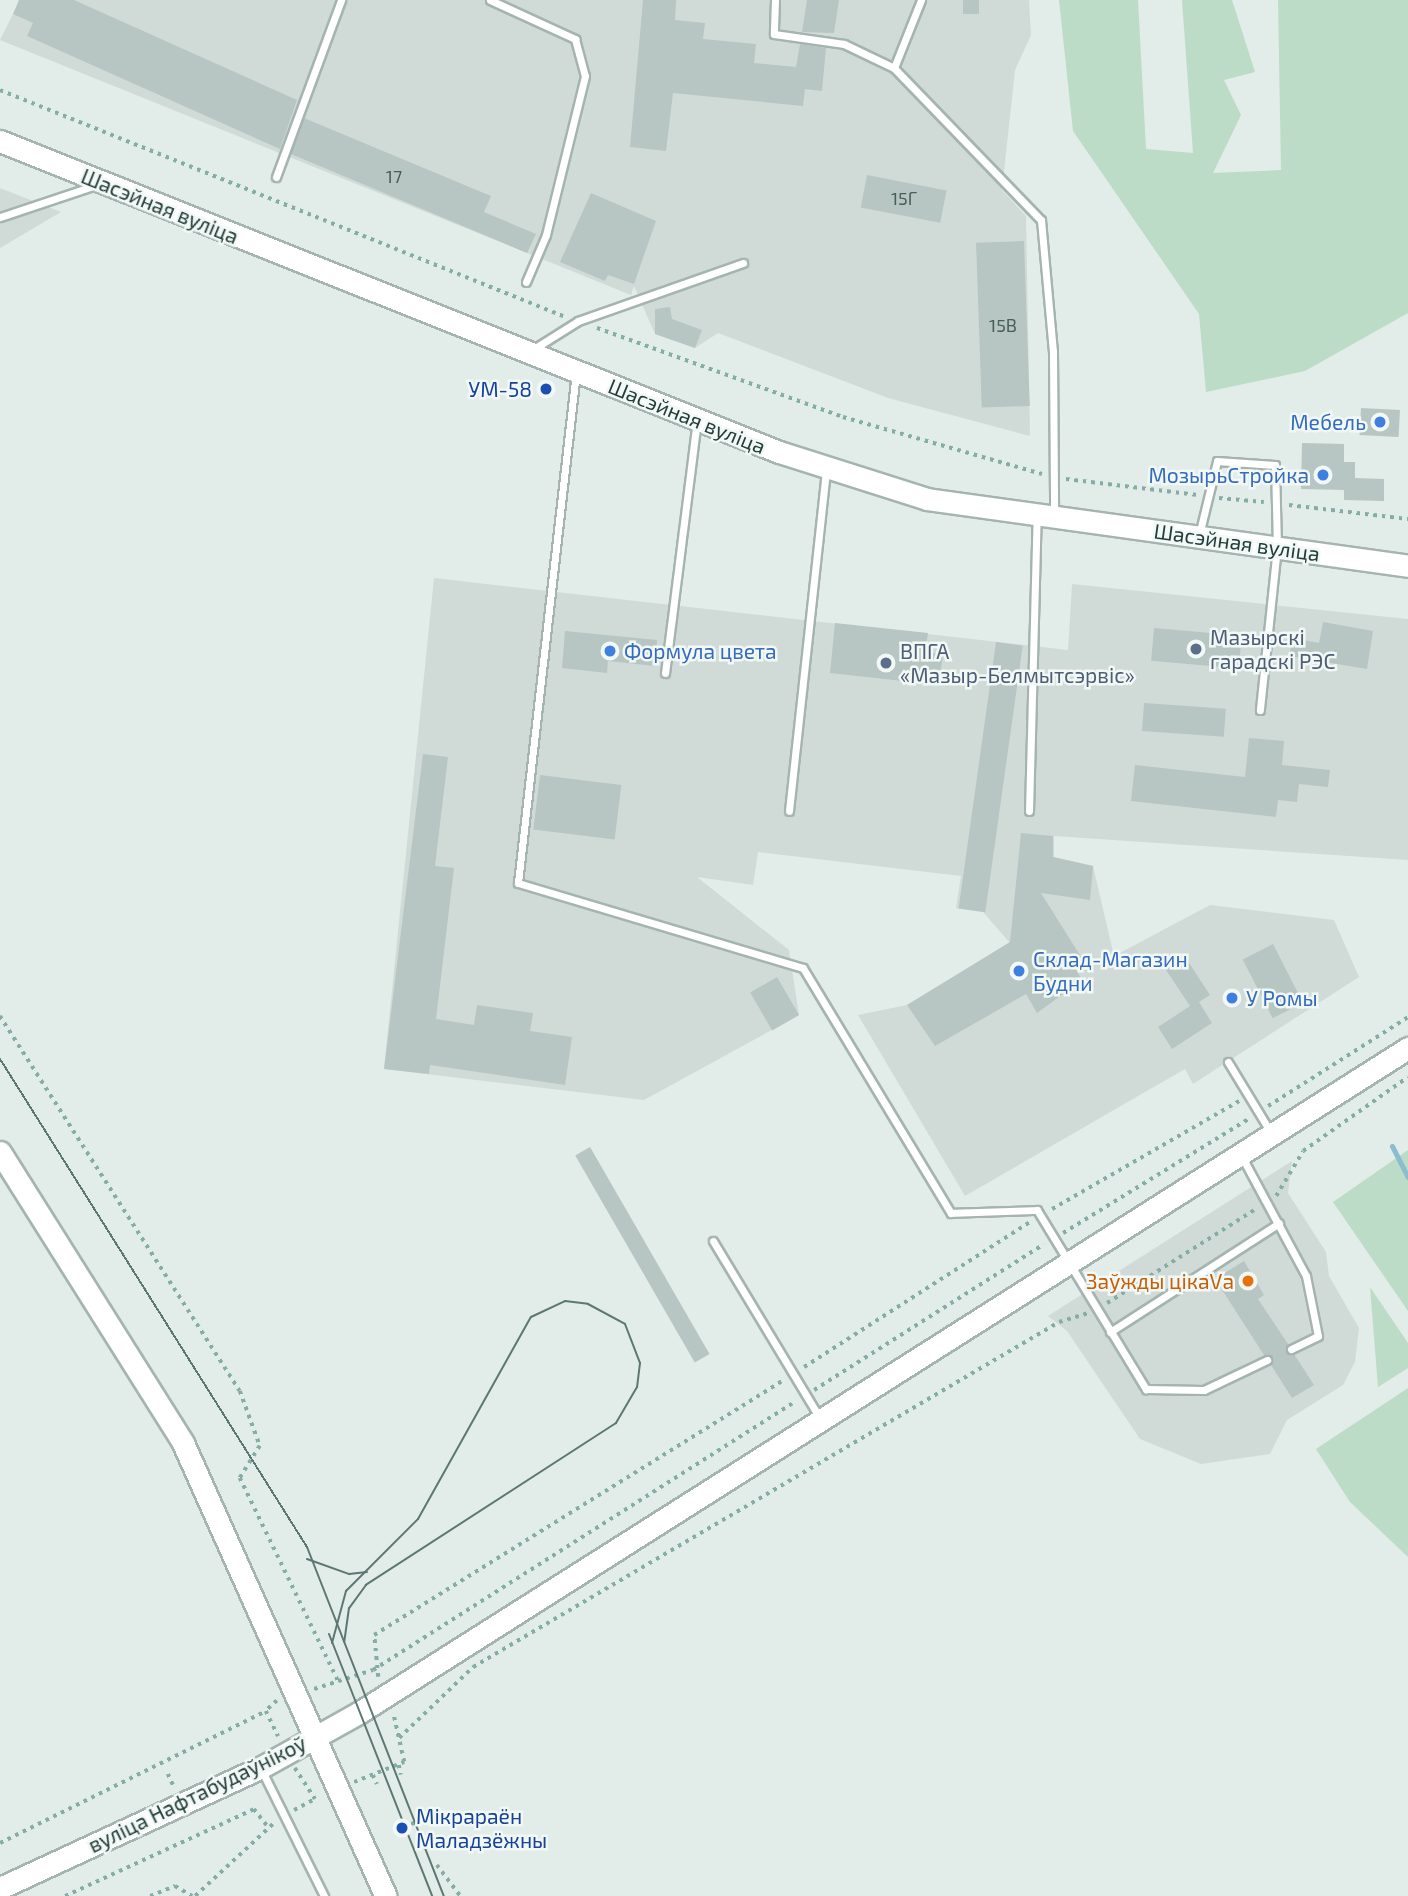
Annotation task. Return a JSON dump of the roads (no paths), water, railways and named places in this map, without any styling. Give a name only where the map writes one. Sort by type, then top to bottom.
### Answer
[{"type":"main road","name":"Шасэйная вуліца","points":[[0,141],[697,420],[826,467],[928,499],[1408,566]]},
{"type":"main road","points":[[0,1152],[183,1443],[311,1734],[360,1712],[1274,1138],[1408,1048]]},
{"type":"main road","name":"вуліца Нафтабудаўнікоў","points":[[0,1888],[260,1768],[311,1734],[386,1896]]},
{"type":"lane","points":[[276,177],[341,0]]},
{"type":"lane","points":[[490,0],[575,38],[585,76],[547,235],[526,282]]},
{"type":"lane","points":[[775,0],[774,34],[844,44],[894,68],[1041,220],[1053,352],[1054,477],[1045,516],[1029,811]]},
{"type":"lane","points":[[894,68],[921,0]]},
{"type":"lane","points":[[0,217],[101,183]]},
{"type":"lane","points":[[528,353],[578,321],[743,263]]},
{"type":"lane","points":[[576,372],[518,883],[803,968],[951,1213],[1037,1210],[1069,1267],[1146,1389],[1204,1390],[1268,1360]]},
{"type":"lane","points":[[666,673],[697,420]]},
{"type":"lane","points":[[1199,537],[1205,496],[1217,461],[1275,465],[1277,547],[1260,710]]},
{"type":"lane","points":[[789,811],[826,467]]},
{"type":"lane","points":[[1408,556],[1408,566]]},
{"type":"lane","points":[[1228,1062],[1274,1138]]},
{"type":"lane","points":[[1241,1157],[1268,1201],[1306,1276],[1318,1336],[1291,1349]]},
{"type":"lane","points":[[1110,1332],[1279,1223]]},
{"type":"lane","points":[[713,1241],[821,1422]]},
{"type":"lane","points":[[260,1768],[324,1896]]},
{"type":"waterway","points":[[1392,1146],[1408,1177]]},
{"type":"tram line","points":[[0,1059],[307,1547],[444,1896]]},
{"type":"tram line","points":[[332,1643],[346,1591],[418,1519],[531,1317],[565,1301],[588,1304],[625,1324],[640,1363],[637,1387],[616,1423],[366,1585],[349,1608],[344,1642]]},
{"type":"tram line","points":[[307,1559],[349,1574],[367,1572]]},
{"type":"tram line","points":[[329,1634],[432,1896]]},
{"type":"place","name":"УМ-58","points":[[546,389]]},
{"type":"place","name":"Мебель","points":[[1380,422]]},
{"type":"place","name":"МозырьСтройка","points":[[1323,475]]},
{"type":"place","name":"Мазырскі гарадскі РЭС","points":[[1196,649]]},
{"type":"place","name":"Формула цвета","points":[[610,651]]},
{"type":"place","name":"ВПГА «Мазыр-Белмытсэрвіс»","points":[[886,663]]},
{"type":"place","name":"Склад-Магазин Будни","points":[[1019,971]]},
{"type":"place","name":"У Ромы","points":[[1232,998]]},
{"type":"place","name":"Заўжды цікаVа","points":[[1248,1281]]},
{"type":"place","name":"Мікрараён Маладзёжны","points":[[402,1828]]}]
